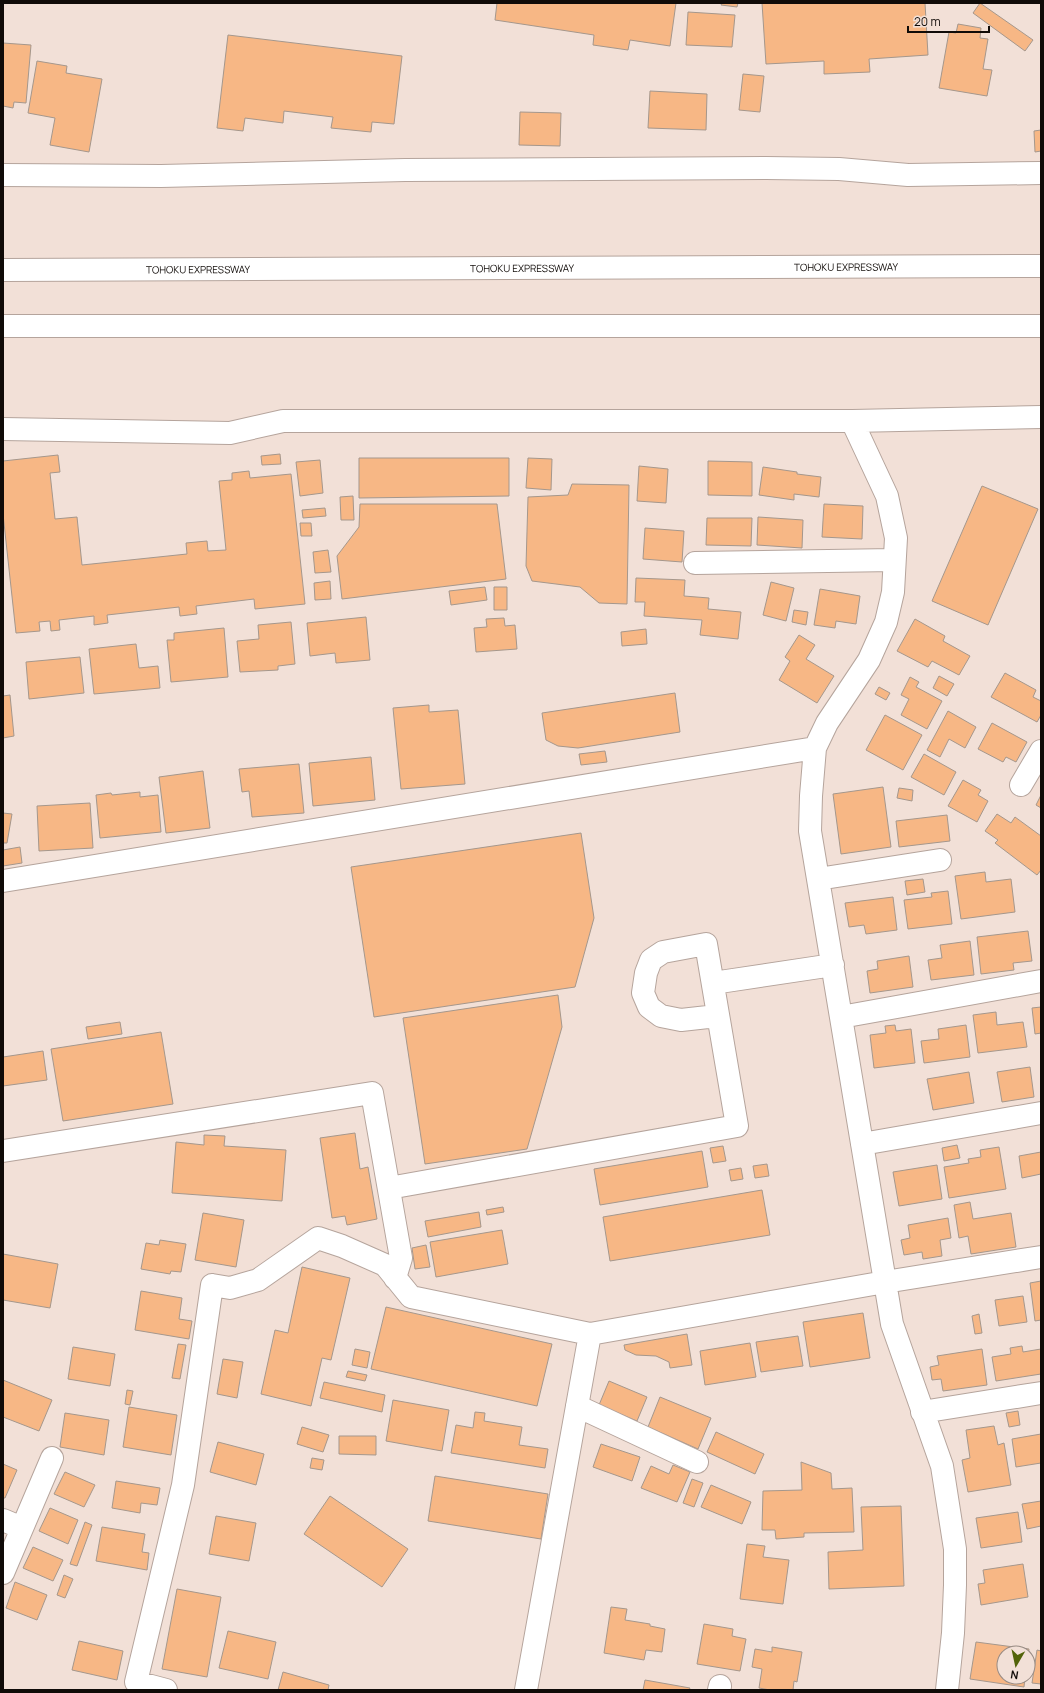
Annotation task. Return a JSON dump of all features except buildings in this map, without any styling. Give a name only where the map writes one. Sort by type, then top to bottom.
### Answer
[{"type":"main road","points":[[3,175],[161,176],[405,170],[750,168],[839,169],[908,175],[1041,173]]},
{"type":"main road","name":"TOHOKU EXPRESSWAY","points":[[3,270],[1041,266]]},
{"type":"main road","points":[[3,326],[1041,326]]},
{"type":"main road","points":[[3,429],[230,433],[283,421],[852,421],[1041,417]]},
{"type":"main road","points":[[852,421],[887,496],[896,538],[893,592],[886,622],[869,660],[827,723],[815,748],[810,831],[892,1324],[942,1466],[955,1549],[954,1619],[947,1690]]},
{"type":"main road","points":[[695,563],[894,560]]},
{"type":"main road","points":[[3,881],[815,748]]},
{"type":"main road","points":[[1021,785],[1041,751]]},
{"type":"main road","points":[[818,879],[940,860]]},
{"type":"main road","points":[[389,1188],[737,1126],[717,1016],[706,944],[663,952],[651,960],[646,973],[643,993],[649,1007],[661,1016],[681,1020],[717,1016]]},
{"type":"main road","points":[[713,984],[833,966]]},
{"type":"main road","points":[[841,1018],[1041,981]]},
{"type":"main road","points":[[3,1151],[372,1093],[401,1258],[395,1278]]},
{"type":"main road","points":[[862,1144],[1041,1113]]},
{"type":"main road","points":[[166,1690],[136,1682],[183,1485],[212,1285],[230,1288],[258,1280],[318,1238],[342,1246],[385,1265],[411,1297],[590,1334],[885,1282],[1041,1257]]},
{"type":"main road","points":[[526,1690],[590,1334]]},
{"type":"main road","points":[[922,1412],[1041,1393]]},
{"type":"main road","points":[[577,1406],[697,1462]]},
{"type":"main road","points":[[3,1573],[12,1524],[52,1458]]}]
